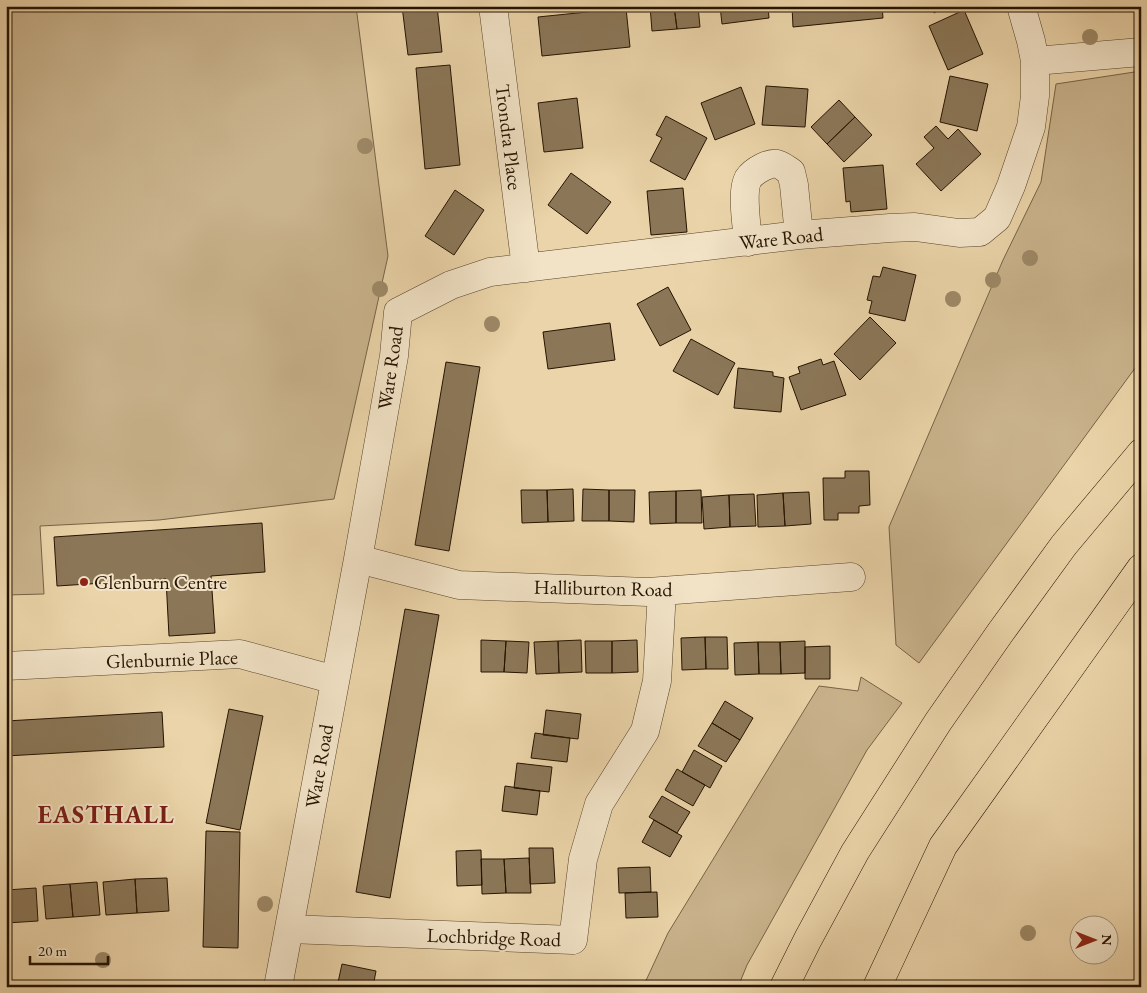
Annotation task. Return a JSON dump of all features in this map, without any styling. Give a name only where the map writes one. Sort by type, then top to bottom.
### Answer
[{"type":"highway","points":[[784,987],[855,852],[938,722],[1064,546],[1141,453]]},
{"type":"highway","points":[[877,987],[943,846],[1141,568]]},
{"type":"street","name":"Trondra Place","points":[[493,6],[526,268]]},
{"type":"street","points":[[1020,6],[1035,61],[1141,52]]},
{"type":"street","name":"Ware Road","points":[[278,987],[358,559],[394,356],[398,312],[451,285],[490,272],[798,235],[915,227],[959,233],[980,232],[997,218],[1011,186],[1031,127],[1035,96],[1035,61]]},
{"type":"street","points":[[748,242],[745,193],[748,180],[756,170],[768,164],[778,163],[791,172],[794,185],[798,235]]},
{"type":"street","name":"Halliburton Road","points":[[358,559],[459,584],[648,592],[851,577]]},
{"type":"street","name":"Lochbridge Road","points":[[289,929],[573,940],[583,859],[599,804],[645,731],[657,681],[662,591]]},
{"type":"street","name":"Glenburnie Place","points":[[6,666],[240,654],[335,680]]},
{"type":"shaded area","points":[[6,6],[356,6],[388,256],[334,499],[159,520],[40,526],[44,594],[6,595]]},
{"type":"shaded area","points":[[1141,71],[1141,360],[919,663],[896,645],[889,527],[1003,260],[1041,182],[1056,84]]},
{"type":"shaded area","points":[[861,677],[902,703],[867,750],[747,965],[738,987],[643,987],[668,933],[819,686],[858,691]]},
{"type":"building","points":[[402,6],[437,6],[442,52],[408,55]]},
{"type":"building","points":[[650,6],[674,6],[677,29],[652,31]]},
{"type":"building","points":[[674,6],[698,6],[700,27],[677,29]]},
{"type":"building","points":[[720,6],[768,6],[769,18],[722,24]]},
{"type":"building","points":[[792,6],[882,6],[883,18],[793,27]]},
{"type":"building","points":[[923,6],[939,6],[935,13]]},
{"type":"building","points":[[626,8],[630,47],[542,56],[538,17]]},
{"type":"building","points":[[964,10],[983,54],[948,70],[929,26]]},
{"type":"building","points":[[450,65],[460,165],[425,169],[416,68]]},
{"type":"building","points":[[950,76],[988,84],[977,131],[940,122]]},
{"type":"building","points":[[766,86],[808,89],[805,127],[762,125]]},
{"type":"building","points":[[741,87],[755,124],[715,140],[701,103]]},
{"type":"building","points":[[577,98],[583,148],[544,152],[538,103]]},
{"type":"building","points":[[839,100],[855,117],[827,144],[811,127]]},
{"type":"building","points":[[666,116],[707,138],[685,180],[650,161],[662,138],[656,135]]},
{"type":"building","points":[[855,117],[872,135],[844,162],[827,144]]},
{"type":"building","points":[[936,126],[948,139],[958,129],[981,154],[941,191],[916,164],[934,148],[924,137]]},
{"type":"building","points":[[883,165],[887,209],[851,212],[850,201],[846,202],[843,168]]},
{"type":"building","points":[[571,173],[611,202],[587,234],[548,205]]},
{"type":"building","points":[[683,188],[687,232],[651,235],[647,191]]},
{"type":"building","points":[[455,190],[484,210],[454,255],[425,236]]},
{"type":"building","points":[[883,267],[916,275],[905,321],[869,313],[872,301],[867,300],[873,276],[880,277]]},
{"type":"building","points":[[668,287],[691,330],[660,346],[637,304]]},
{"type":"building","points":[[870,317],[896,343],[860,380],[834,354]]},
{"type":"building","points":[[610,323],[615,360],[548,369],[543,332]]},
{"type":"building","points":[[691,339],[735,363],[718,395],[673,371]]},
{"type":"building","points":[[821,359],[823,365],[834,361],[846,395],[801,410],[789,377],[800,373],[798,367]]},
{"type":"building","points":[[446,362],[480,367],[449,551],[415,545]]},
{"type":"building","points":[[738,368],[773,372],[773,376],[784,378],[781,412],[734,408]]},
{"type":"building","points":[[845,471],[869,471],[870,505],[859,506],[859,513],[838,513],[838,520],[824,520],[823,478],[845,478]]},
{"type":"building","points":[[573,489],[574,521],[548,522],[547,490]]},
{"type":"building","points":[[583,489],[609,490],[609,521],[582,521]]},
{"type":"building","points":[[521,490],[547,490],[548,522],[522,523]]},
{"type":"building","points":[[609,490],[635,490],[634,522],[609,521]]},
{"type":"building","points":[[701,490],[702,523],[676,523],[676,491]]},
{"type":"building","points":[[676,491],[676,523],[650,524],[649,492]]},
{"type":"building","points":[[809,492],[811,524],[785,526],[783,493]]},
{"type":"building","points":[[783,493],[785,526],[758,527],[757,495]]},
{"type":"building","points":[[754,494],[756,526],[730,527],[729,495]]},
{"type":"building","points":[[729,495],[730,527],[704,529],[702,497]]},
{"type":"building","name":"Glenburn Centre","points":[[262,523],[265,572],[211,576],[215,633],[169,636],[166,579],[57,586],[54,537]]},
{"type":"building","points":[[405,609],[439,615],[390,898],[356,892]]},
{"type":"building","points":[[705,637],[706,669],[682,670],[681,638]]},
{"type":"building","points":[[705,637],[727,637],[728,669],[706,669]]},
{"type":"building","points":[[481,640],[506,641],[504,672],[481,672]]},
{"type":"building","points":[[581,640],[582,672],[559,673],[558,641]]},
{"type":"building","points":[[637,640],[638,672],[612,673],[612,641]]},
{"type":"building","points":[[506,641],[529,642],[527,673],[504,672]]},
{"type":"building","points":[[558,641],[559,673],[536,674],[534,642]]},
{"type":"building","points":[[585,641],[612,641],[612,673],[586,673]]},
{"type":"building","points":[[805,641],[805,673],[781,674],[780,642]]},
{"type":"building","points":[[758,642],[759,674],[735,675],[734,643]]},
{"type":"building","points":[[758,642],[780,642],[781,674],[759,674]]},
{"type":"building","points":[[830,646],[830,679],[805,679],[805,647]]},
{"type":"building","points":[[725,701],[753,718],[740,740],[712,723]]},
{"type":"building","points":[[229,709],[263,716],[240,830],[206,823]]},
{"type":"building","points":[[546,710],[581,714],[578,739],[543,735]]},
{"type":"building","points":[[162,712],[164,747],[6,756],[6,721]]},
{"type":"building","points":[[712,723],[740,740],[726,762],[698,746]]},
{"type":"building","points":[[535,733],[570,738],[567,762],[531,758]]},
{"type":"building","points":[[694,750],[722,766],[710,788],[682,772]]},
{"type":"building","points":[[517,763],[552,767],[549,792],[514,788]]},
{"type":"building","points":[[677,769],[705,785],[693,806],[665,790]]},
{"type":"building","points":[[505,786],[540,791],[537,815],[502,811]]},
{"type":"building","points":[[662,796],[690,812],[677,833],[649,817]]},
{"type":"building","points":[[654,820],[682,836],[670,857],[642,842]]},
{"type":"building","points":[[206,831],[240,832],[238,948],[203,947]]},
{"type":"building","points":[[529,848],[553,848],[555,883],[530,884]]},
{"type":"building","points":[[481,850],[482,885],[457,886],[456,851]]},
{"type":"building","points":[[529,858],[531,893],[506,893],[504,859]]},
{"type":"building","points":[[481,859],[504,859],[506,893],[482,894]]},
{"type":"building","points":[[650,867],[651,892],[619,893],[618,868]]},
{"type":"building","points":[[167,878],[169,911],[137,913],[135,879]]},
{"type":"building","points":[[135,879],[137,913],[106,915],[103,882]]},
{"type":"building","points":[[97,882],[100,915],[73,917],[70,884]]},
{"type":"building","points":[[70,884],[73,917],[46,919],[43,886]]},
{"type":"building","points":[[36,888],[38,921],[6,923],[6,890]]},
{"type":"building","points":[[657,892],[658,917],[626,918],[625,893]]},
{"type":"building","points":[[342,964],[376,971],[373,987],[337,987]]},
{"type":"place","name":"Glenburn Centre","points":[[84,582]]},
{"type":"district","name":"EASTHALL","points":[[106,814]]}]
